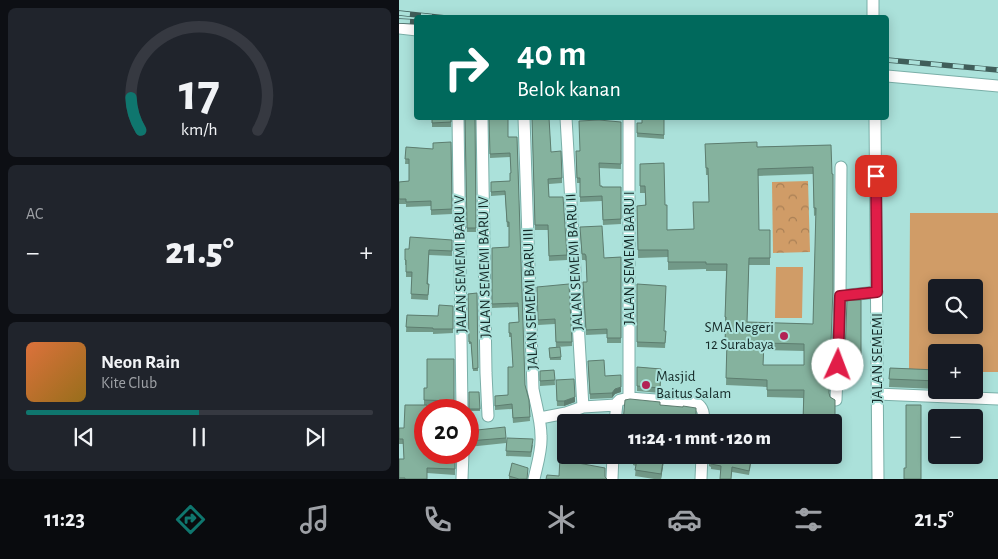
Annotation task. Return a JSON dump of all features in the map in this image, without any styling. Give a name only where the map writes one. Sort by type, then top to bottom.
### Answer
[{"type":"street","points":[[873,0],[873,15]]},
{"type":"street","points":[[399,28],[414,30]]},
{"type":"street","points":[[889,76],[998,86]]},
{"type":"street","name":"JALAN SEMEMI BARU V","points":[[458,120],[462,399]]},
{"type":"street","name":"JALAN SEMEMI BARU IV","points":[[482,120],[488,416]]},
{"type":"street","name":"JALAN SEMEMI BARU III","points":[[523,120],[533,389],[541,437],[534,479]]},
{"type":"street","name":"JALAN SEMEMI BARU II","points":[[566,120],[583,407]]},
{"type":"street","name":"JALAN SEMEMI BARU I","points":[[629,120],[629,398]]},
{"type":"street","name":"JALAN SEMEMI","points":[[875,120],[878,479]]},
{"type":"street","points":[[836,400],[840,296],[841,167]]},
{"type":"street","points":[[840,296],[877,292]]},
{"type":"street","points":[[877,394],[998,399]]},
{"type":"street","points":[[615,414],[616,405],[620,400],[629,398],[697,403],[703,409],[704,414]]},
{"type":"street","points":[[539,418],[566,413],[583,407],[616,405]]},
{"type":"street","points":[[462,479],[463,464]]},
{"type":"street","points":[[612,479],[613,464]]},
{"type":"street","points":[[701,479],[702,464]]},
{"type":"green space","points":[[808,181],[810,252],[773,253],[772,182]]},
{"type":"green space","points":[[910,213],[998,213],[998,372],[983,372],[983,344],[928,344],[928,372],[909,372]]},
{"type":"green space","points":[[776,267],[803,267],[802,318],[775,318]]},
{"type":"building","points":[[432,120],[451,120],[451,122],[432,123]]},
{"type":"building","points":[[465,120],[475,120],[476,228],[467,228]]},
{"type":"building","points":[[489,120],[508,120],[508,137],[517,137],[525,385],[529,400],[530,417],[513,418],[512,404],[495,406],[495,396],[508,395],[508,367],[513,367],[509,323],[519,322],[518,303],[492,304],[492,248],[509,247],[509,222],[507,222],[505,191],[491,192],[491,182],[510,181],[511,173],[510,153],[490,154]]},
{"type":"building","points":[[532,120],[549,120],[551,152],[561,151],[562,178],[548,179],[549,197],[563,197],[567,255],[549,256],[548,225],[535,225]]},
{"type":"building","points":[[642,120],[664,120],[664,135],[637,133],[637,123],[642,123]]},
{"type":"building","points":[[579,121],[621,122],[621,164],[599,163],[600,186],[621,187],[621,219],[603,220],[602,196],[580,197],[580,178],[577,178],[576,151],[580,151]]},
{"type":"building","points":[[451,142],[452,209],[431,210],[431,201],[406,202],[406,199],[399,199],[399,182],[409,181],[409,159],[405,159],[406,147],[433,149],[433,143]]},
{"type":"building","points":[[757,142],[757,147],[831,145],[833,174],[833,289],[829,393],[830,397],[835,400],[835,414],[803,414],[804,390],[767,390],[767,380],[726,378],[727,341],[725,341],[725,317],[727,264],[668,262],[668,250],[638,250],[637,206],[646,205],[645,186],[640,186],[640,164],[664,163],[667,230],[694,229],[693,202],[709,202],[708,168],[706,168],[705,144]],"holes":[[[813,167],[814,208],[816,208],[813,324],[747,322],[749,258],[770,258],[770,230],[759,230],[758,169]],[[764,343],[804,344],[804,365],[763,365]]]},
{"type":"building","points":[[602,226],[604,258],[621,257],[621,338],[607,338],[607,329],[586,330],[583,282],[587,282],[586,256],[582,254],[580,227]]},
{"type":"building","points":[[410,237],[452,240],[452,251],[429,250],[428,295],[411,294],[412,272],[406,272],[405,260],[405,249],[409,249]]},
{"type":"building","points":[[569,284],[572,342],[556,342],[555,319],[538,320],[537,287]]},
{"type":"building","points":[[637,284],[666,286],[665,343],[637,342]]},
{"type":"building","points":[[477,293],[478,368],[473,369],[471,342],[469,342],[468,294]]},
{"type":"building","points":[[847,300],[861,300],[861,355],[845,355]]},
{"type":"building","points":[[439,305],[453,306],[453,329],[406,327],[407,315],[438,316]]},
{"type":"building","points":[[560,347],[561,357],[550,358],[549,348]]},
{"type":"building","points":[[427,359],[454,359],[454,399],[424,399],[424,388],[427,388]]},
{"type":"building","points":[[604,360],[605,376],[621,375],[621,387],[615,389],[612,393],[590,394],[588,361]]},
{"type":"building","points":[[637,367],[661,369],[660,388],[637,386]]},
{"type":"building","points":[[890,368],[928,370],[928,381],[889,379]]},
{"type":"building","points":[[554,370],[555,380],[540,381],[540,371]]},
{"type":"building","points":[[574,379],[575,397],[564,401],[557,401],[556,380]]},
{"type":"building","points":[[469,392],[479,392],[480,409],[479,399],[469,399]]},
{"type":"building","points":[[625,400],[660,402],[660,405],[696,408],[696,414],[624,414]]},
{"type":"building","points":[[405,405],[414,405],[414,464],[455,464],[455,469],[427,468],[427,479],[399,478],[399,459],[404,459],[403,439],[399,439],[399,428],[404,428]]},
{"type":"building","points":[[906,405],[921,405],[921,479],[904,479],[904,468],[906,468]]},
{"type":"building","points":[[505,427],[506,438],[479,440],[479,430]]},
{"type":"building","points":[[507,438],[533,439],[531,452],[506,451]]},
{"type":"building","points":[[512,463],[528,468],[527,479],[509,476]]},
{"type":"building","points":[[560,464],[583,464],[605,468],[605,477],[607,479],[546,479],[547,475],[559,476]]},
{"type":"building","points":[[636,464],[663,464],[661,474],[635,470]]},
{"type":"building","points":[[711,464],[750,464],[749,471],[732,467],[731,479],[720,479],[721,466]]},
{"type":"railway","points":[[399,13],[418,15]]},
{"type":"railway","points":[[399,21],[414,22]]},
{"type":"railway","points":[[889,60],[999,70]]},
{"type":"place","name":"SMA Negeri 12 Surabaya","points":[[784,336]]},
{"type":"place","name":"Masjid Baitus Salam","points":[[646,385]]},
{"type":"route","points":[[838,365],[840,296],[877,292],[876,176]]}]
